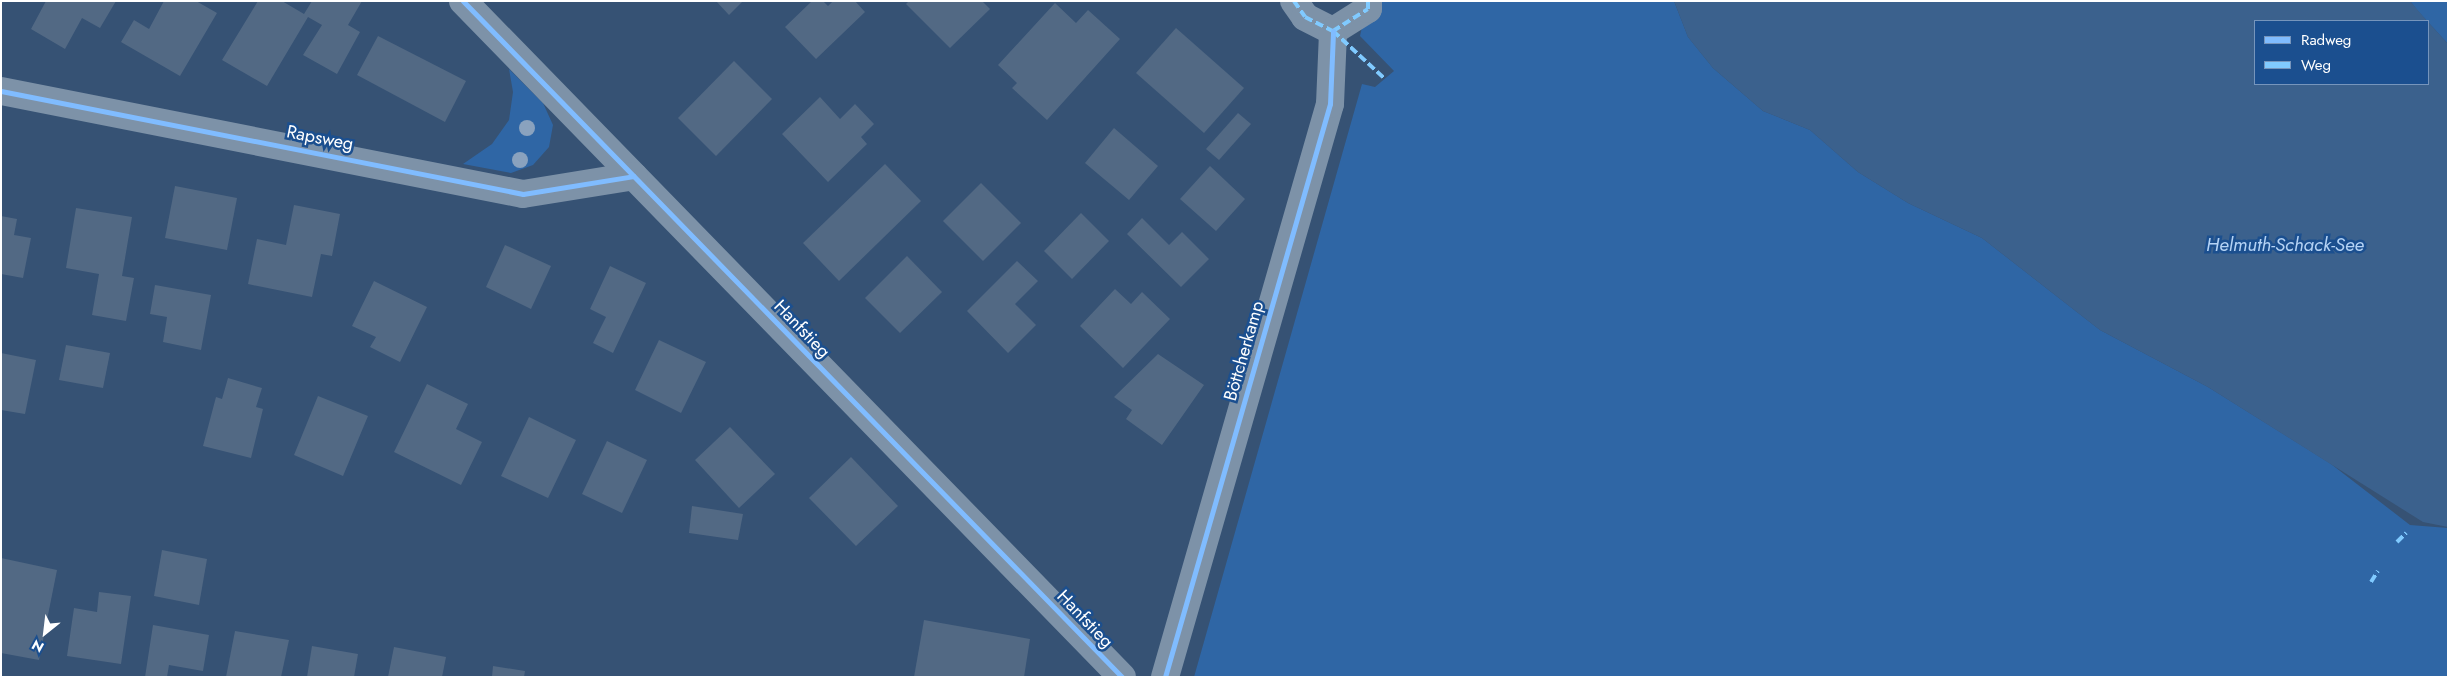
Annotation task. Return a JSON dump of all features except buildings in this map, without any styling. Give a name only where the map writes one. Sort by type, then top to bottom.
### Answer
[{"type":"street","name":"Hanfstieg","points":[[463,1],[1122,677]]},
{"type":"street","points":[[1294,1],[1305,17],[1333,31],[1368,9],[1368,1]]},
{"type":"street","name":"Böttcherkamp","points":[[1165,677],[1330,104],[1333,31]]},
{"type":"street","name":"Rapsweg","points":[[1,91],[523,194],[634,176]]},
{"type":"shaded area","points":[[1368,1],[1674,1],[1688,37],[1713,68],[1763,111],[1810,130],[1858,172],[1908,203],[1982,238],[2100,330],[2208,387],[2331,464],[2410,525],[2448,528],[2448,677],[1194,677],[1362,84],[1375,87],[1394,71],[1360,36]]},
{"type":"shaded area","points":[[2410,1],[2448,1],[2448,44],[2429,23],[2429,20],[2426,20]]},
{"type":"shaded area","points":[[509,69],[543,103],[553,125],[549,147],[533,165],[511,173],[463,164],[492,144],[509,120],[513,92]]},
{"type":"water","name":"Helmuth-Schack-See","points":[[1674,1],[2410,1],[2426,20],[2254,20],[2254,85],[2429,85],[2429,23],[2448,44],[2448,527],[2423,522],[2208,387],[2100,330],[1982,238],[1908,203],[1858,172],[1810,130],[1763,111],[1713,68],[1688,37]]},
{"type":"marked path","points":[[1294,1],[1305,17],[1333,31],[1368,9],[1368,1]]},
{"type":"marked path","points":[[1333,31],[1385,79]]},
{"type":"marked path","points":[[2397,542],[2406,533]]},
{"type":"marked path","points":[[2371,582],[2378,571]]},
{"type":"cycle path","points":[[463,1],[1122,677]]},
{"type":"cycle path","points":[[1165,677],[1330,104],[1333,31]]},
{"type":"cycle path","points":[[1,91],[523,194],[634,176]]}]
